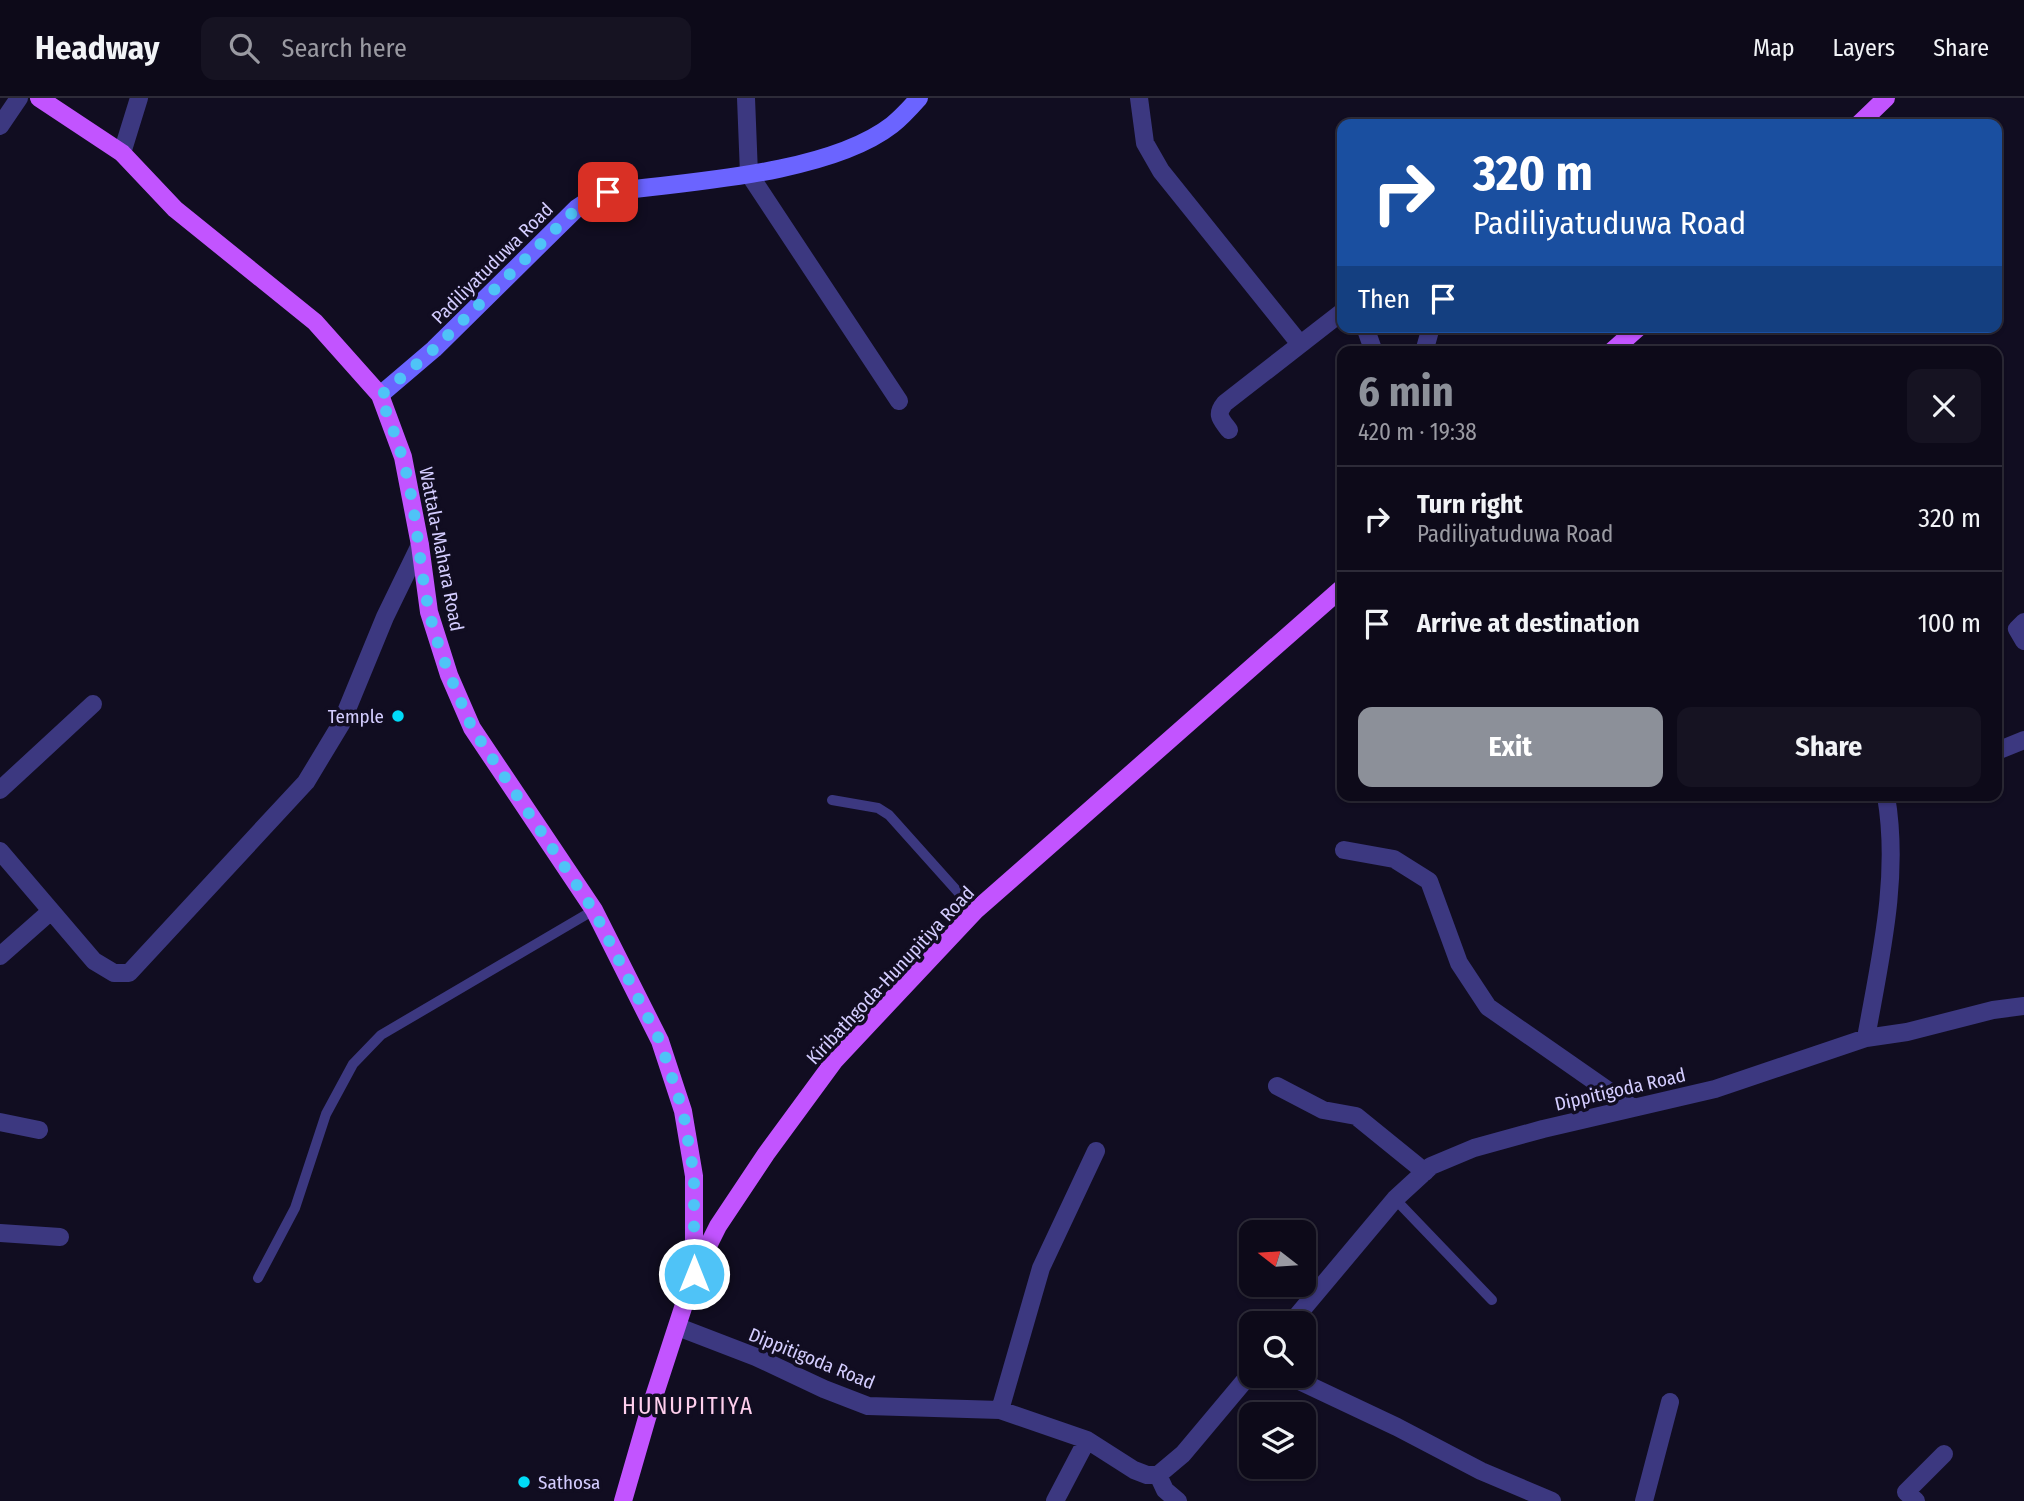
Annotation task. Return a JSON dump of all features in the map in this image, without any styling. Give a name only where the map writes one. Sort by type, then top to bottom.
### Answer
[{"type":"main road","name":"Wattala-Mahara Road","points":[[39,98],[122,153],[175,209],[316,323],[380,396],[403,457],[420,545],[429,612],[449,675],[472,728],[594,911],[660,1041],[683,1111],[694,1175],[694,1274]]},
{"type":"main road","points":[[1863,119],[1886,98]]},
{"type":"main road","points":[[1618,346],[1632,333]]},
{"type":"main road","name":"Kiribathgoda-Hunupitiya Road","points":[[623,1501],[694,1274],[718,1226],[766,1154],[835,1060],[975,911],[1337,592]]},
{"type":"street","points":[[0,126],[19,98]]},
{"type":"street","points":[[122,153],[139,98]]},
{"type":"street","points":[[746,98],[749,174],[899,401]]},
{"type":"street","name":"Padiliyatuduwa Road","points":[[380,396],[443,340],[577,208],[592,198],[608,192],[749,174],[831,156],[892,125],[919,98]]},
{"type":"street","points":[[1139,98],[1145,143],[1161,171],[1300,344]]},
{"type":"street","points":[[1229,430],[1219,416],[1219,410],[1337,316]]},
{"type":"street","points":[[0,851],[94,961],[114,973],[129,973],[306,782],[341,724],[385,617],[420,545]]},
{"type":"street","points":[[2024,622],[2017,629],[2024,641]]},
{"type":"street","points":[[0,790],[93,704]]},
{"type":"street","points":[[2002,749],[2024,740]]},
{"type":"street","points":[[1866,1038],[1886,926],[1890,878],[1889,801]]},
{"type":"street","points":[[1343,850],[1394,859],[1429,880],[1458,963],[1488,1007],[1633,1108]]},
{"type":"street","points":[[0,956],[51,911]]},
{"type":"street","name":"Dippitigoda Road","points":[[1300,1311],[1395,1199],[1431,1166],[1474,1148],[1716,1088],[1866,1038],[1907,1032],[1993,1010],[2024,1006]]},
{"type":"street","points":[[1277,1086],[1323,1110],[1356,1116],[1425,1172]]},
{"type":"street","points":[[0,1122],[39,1130]]},
{"type":"street","points":[[1000,1410],[1041,1268],[1096,1151]]},
{"type":"street","points":[[0,1233],[60,1237]]},
{"type":"street","name":"Dippitigoda Road","points":[[678,1327],[756,1357],[868,1406],[1000,1410],[1087,1440],[1134,1470],[1147,1475],[1158,1475]]},
{"type":"street","points":[[1178,1501],[1165,1490],[1158,1475],[1183,1454],[1239,1387]]},
{"type":"street","points":[[1313,1388],[1481,1471],[1552,1501]]},
{"type":"street","points":[[1644,1501],[1670,1402]]},
{"type":"street","points":[[1055,1501],[1087,1440]]},
{"type":"street","points":[[1916,1501],[1906,1492],[1944,1454]]},
{"type":"lane","points":[[832,800],[878,808],[889,815],[975,911]]},
{"type":"lane","points":[[258,1278],[295,1209],[326,1114],[353,1064],[381,1035],[594,911]]},
{"type":"lane","points":[[1395,1199],[1492,1300]]},
{"type":"place","name":"Temple","points":[[398,716]]},
{"type":"place","name":"Sathosa","points":[[524,1482]]},
{"type":"district","name":"HUNUPITIYA","points":[[688,1406]]},
{"type":"route","points":[[608,192],[577,208],[434,349],[380,396],[403,457],[420,545],[429,612],[449,675],[464,710],[472,728],[554,847],[594,911],[660,1041],[683,1111],[694,1175],[694,1274]]}]
